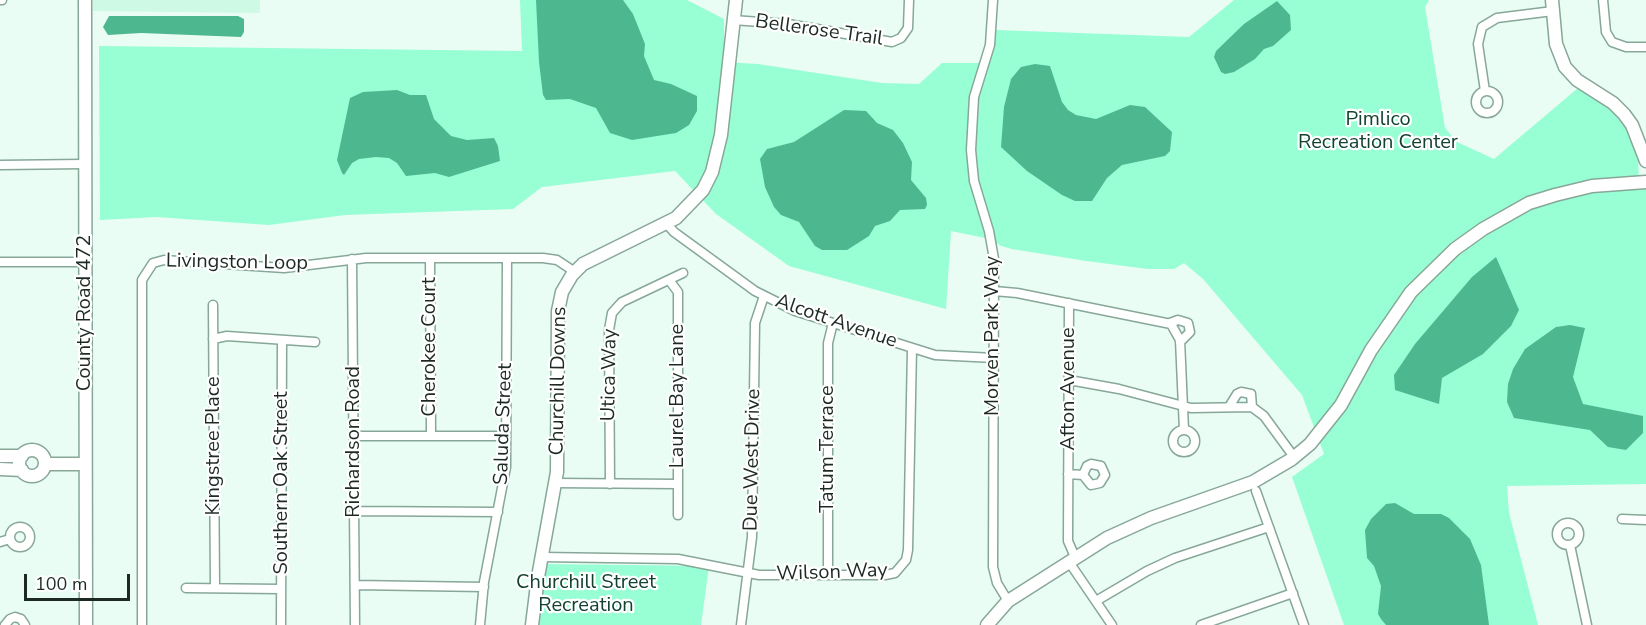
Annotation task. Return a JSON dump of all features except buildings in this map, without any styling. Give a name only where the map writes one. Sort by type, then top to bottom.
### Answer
[{"type":"street","name":"County Road 472","points":[[85,0],[86,625]]},
{"type":"street","name":"Churchill Downs","points":[[532,625],[541,557],[558,462],[558,311],[562,292],[574,272],[589,260],[666,223],[689,207],[703,190],[712,172],[727,98],[736,0]]},
{"type":"street","name":"Bellerose Trail","points":[[733,20],[795,25],[892,42],[901,38],[908,28],[909,0]]},
{"type":"street","name":"Morven Park Way","points":[[993,0],[991,37],[974,97],[970,150],[974,181],[992,245],[994,291],[993,567],[997,583],[1008,601]]},
{"type":"street","points":[[1603,0],[1606,32],[1612,42],[1626,47],[1646,47]]},
{"type":"street","points":[[1485,91],[1478,44],[1482,27],[1497,18],[1552,6],[1556,44],[1566,67],[1577,80],[1612,103],[1624,114],[1632,125],[1646,160]]},
{"type":"street","points":[[0,165],[84,164]]},
{"type":"street","points":[[987,625],[1008,601],[1072,559],[1128,527],[1253,482],[1294,457],[1317,436],[1341,405],[1371,350],[1412,292],[1455,249],[1483,229],[1529,203],[1592,186],[1646,182]]},
{"type":"street","name":"Alcott Avenue","points":[[666,223],[708,258],[764,296],[833,323],[944,357],[994,358]]},
{"type":"street","name":"Cherokee Court","points":[[430,258],[431,436]]},
{"type":"street","name":"Livingston Loop","points":[[142,625],[142,279],[153,263],[164,260],[284,268],[352,259],[507,258],[557,260],[574,272]]},
{"type":"street","name":"Saluda Street","points":[[480,625],[484,587],[506,467],[507,258]]},
{"type":"street","name":"Richardson Road","points":[[352,259],[355,625]]},
{"type":"street","points":[[0,262],[84,261]]},
{"type":"street","name":"Utica Way","points":[[610,484],[610,321],[622,302],[683,273]]},
{"type":"street","name":"Laurel Bay Lane","points":[[669,280],[678,292],[678,515]]},
{"type":"street","points":[[994,291],[1170,323],[1178,320],[1188,323],[1190,332],[1180,342]]},
{"type":"street","name":"Due West Drive","points":[[741,625],[753,520],[755,323],[764,296]]},
{"type":"street","name":"Afton Avenue","points":[[1069,303],[1068,541],[1072,559]]},
{"type":"street","name":"Kingstree Place","points":[[213,305],[215,588]]},
{"type":"street","name":"Tatum Terrace","points":[[828,575],[828,343],[833,323]]},
{"type":"street","points":[[1170,323],[1178,334],[1180,342],[1184,430]]},
{"type":"street","points":[[213,339],[227,336],[315,342]]},
{"type":"street","name":"Southern Oak Street","points":[[281,625],[282,340]]},
{"type":"street","name":"Wilson Way","points":[[541,557],[690,560],[747,574],[885,575],[895,573],[906,560],[912,348]]},
{"type":"street","points":[[1069,380],[1200,409],[1252,407],[1264,416],[1294,457]]},
{"type":"street","points":[[1229,407],[1237,394],[1241,392],[1251,394],[1252,407]]},
{"type":"street","points":[[354,436],[506,436]]},
{"type":"street","points":[[28,452],[36,452],[42,456],[45,464],[36,476],[28,475],[22,470],[1,462],[28,452]]},
{"type":"street","points":[[22,456],[20,463],[22,470]]},
{"type":"street","points":[[45,464],[85,464]]},
{"type":"street","name":"Afton Avenue","points":[[1068,474],[1083,475]]},
{"type":"street","points":[[555,483],[678,484]]},
{"type":"street","points":[[1256,491],[1304,625]]},
{"type":"street","points":[[355,511],[498,512]]},
{"type":"street","points":[[1622,519],[1646,520]]},
{"type":"street","points":[[1096,601],[1147,571],[1175,558],[1269,527]]},
{"type":"street","points":[[0,542],[9,539]]},
{"type":"street","points":[[1570,545],[1587,625]]},
{"type":"street","points":[[1072,559],[1112,625]]},
{"type":"street","points":[[355,585],[484,587]]},
{"type":"street","points":[[186,588],[281,589]]},
{"type":"street","points":[[1201,625],[1293,593]]},
{"type":"street","points":[[5,625],[9,619],[15,617],[21,619],[25,625]]},
{"type":"shaded area","points":[[93,0],[260,0],[260,13],[93,11]]},
{"type":"shaded area","points":[[536,0],[623,0],[633,14],[645,44],[644,56],[654,80],[671,84],[697,96],[697,111],[689,125],[676,133],[632,140],[610,133],[596,108],[570,99],[546,100],[543,95],[539,62]]},
{"type":"shaded area","points":[[1277,1],[1290,15],[1291,30],[1273,46],[1264,49],[1255,59],[1234,72],[1225,74],[1221,72],[1214,57],[1216,51],[1244,24]]},
{"type":"shaded area","points":[[109,16],[238,16],[244,19],[244,32],[241,37],[141,33],[108,35],[103,27]]},
{"type":"shaded area","points":[[1035,64],[1050,66],[1062,102],[1076,115],[1096,119],[1130,105],[1145,107],[1172,132],[1170,151],[1165,156],[1122,165],[1107,178],[1092,201],[1075,201],[1062,195],[1027,171],[1001,147],[1004,107],[1011,79],[1021,67]]},
{"type":"shaded area","points":[[397,90],[410,95],[426,95],[434,119],[451,136],[467,140],[494,138],[498,146],[500,161],[449,177],[435,173],[406,176],[397,163],[389,158],[376,157],[359,159],[352,163],[344,175],[337,160],[350,98],[363,92]]},
{"type":"shaded area","points":[[844,110],[866,111],[877,123],[893,130],[903,143],[912,162],[911,180],[926,198],[927,205],[925,209],[900,210],[890,221],[875,226],[869,236],[847,250],[822,250],[815,246],[799,222],[781,215],[774,207],[765,187],[760,159],[767,149],[794,142]]},
{"type":"shaded area","points":[[1496,257],[1519,310],[1511,326],[1483,354],[1442,378],[1439,404],[1395,390],[1394,375],[1415,344],[1472,277]]},
{"type":"shaded area","points":[[1570,325],[1585,328],[1573,377],[1583,404],[1643,416],[1643,433],[1626,450],[1608,447],[1590,430],[1514,418],[1507,402],[1508,384],[1513,369],[1525,349],[1556,327]]},
{"type":"shaded area","points":[[1395,503],[1414,514],[1441,514],[1449,518],[1470,539],[1481,565],[1489,625],[1386,625],[1381,619],[1378,614],[1381,586],[1374,566],[1367,558],[1365,530],[1371,519],[1386,504]]},
{"type":"green space","name":"Pimlico Recreation Center","points":[[520,0],[687,0],[724,19],[724,62],[758,64],[882,83],[919,84],[942,63],[987,63],[996,30],[1189,37],[1234,0],[1429,0],[1425,7],[1445,128],[1457,142],[1494,159],[1578,88],[1609,107],[1627,130],[1638,156],[1639,184],[1646,184],[1646,484],[1507,486],[1509,513],[1538,625],[1344,625],[1292,477],[1324,454],[1302,395],[1203,279],[1184,263],[1174,269],[1148,269],[1086,261],[1012,249],[1001,246],[990,239],[951,231],[946,309],[789,266],[716,214],[675,171],[542,187],[513,209],[345,215],[269,225],[156,217],[100,220],[99,46],[522,51]]},
{"type":"green space","name":"Churchill Street Recreation","points":[[544,564],[709,566],[701,625],[537,625]]}]
